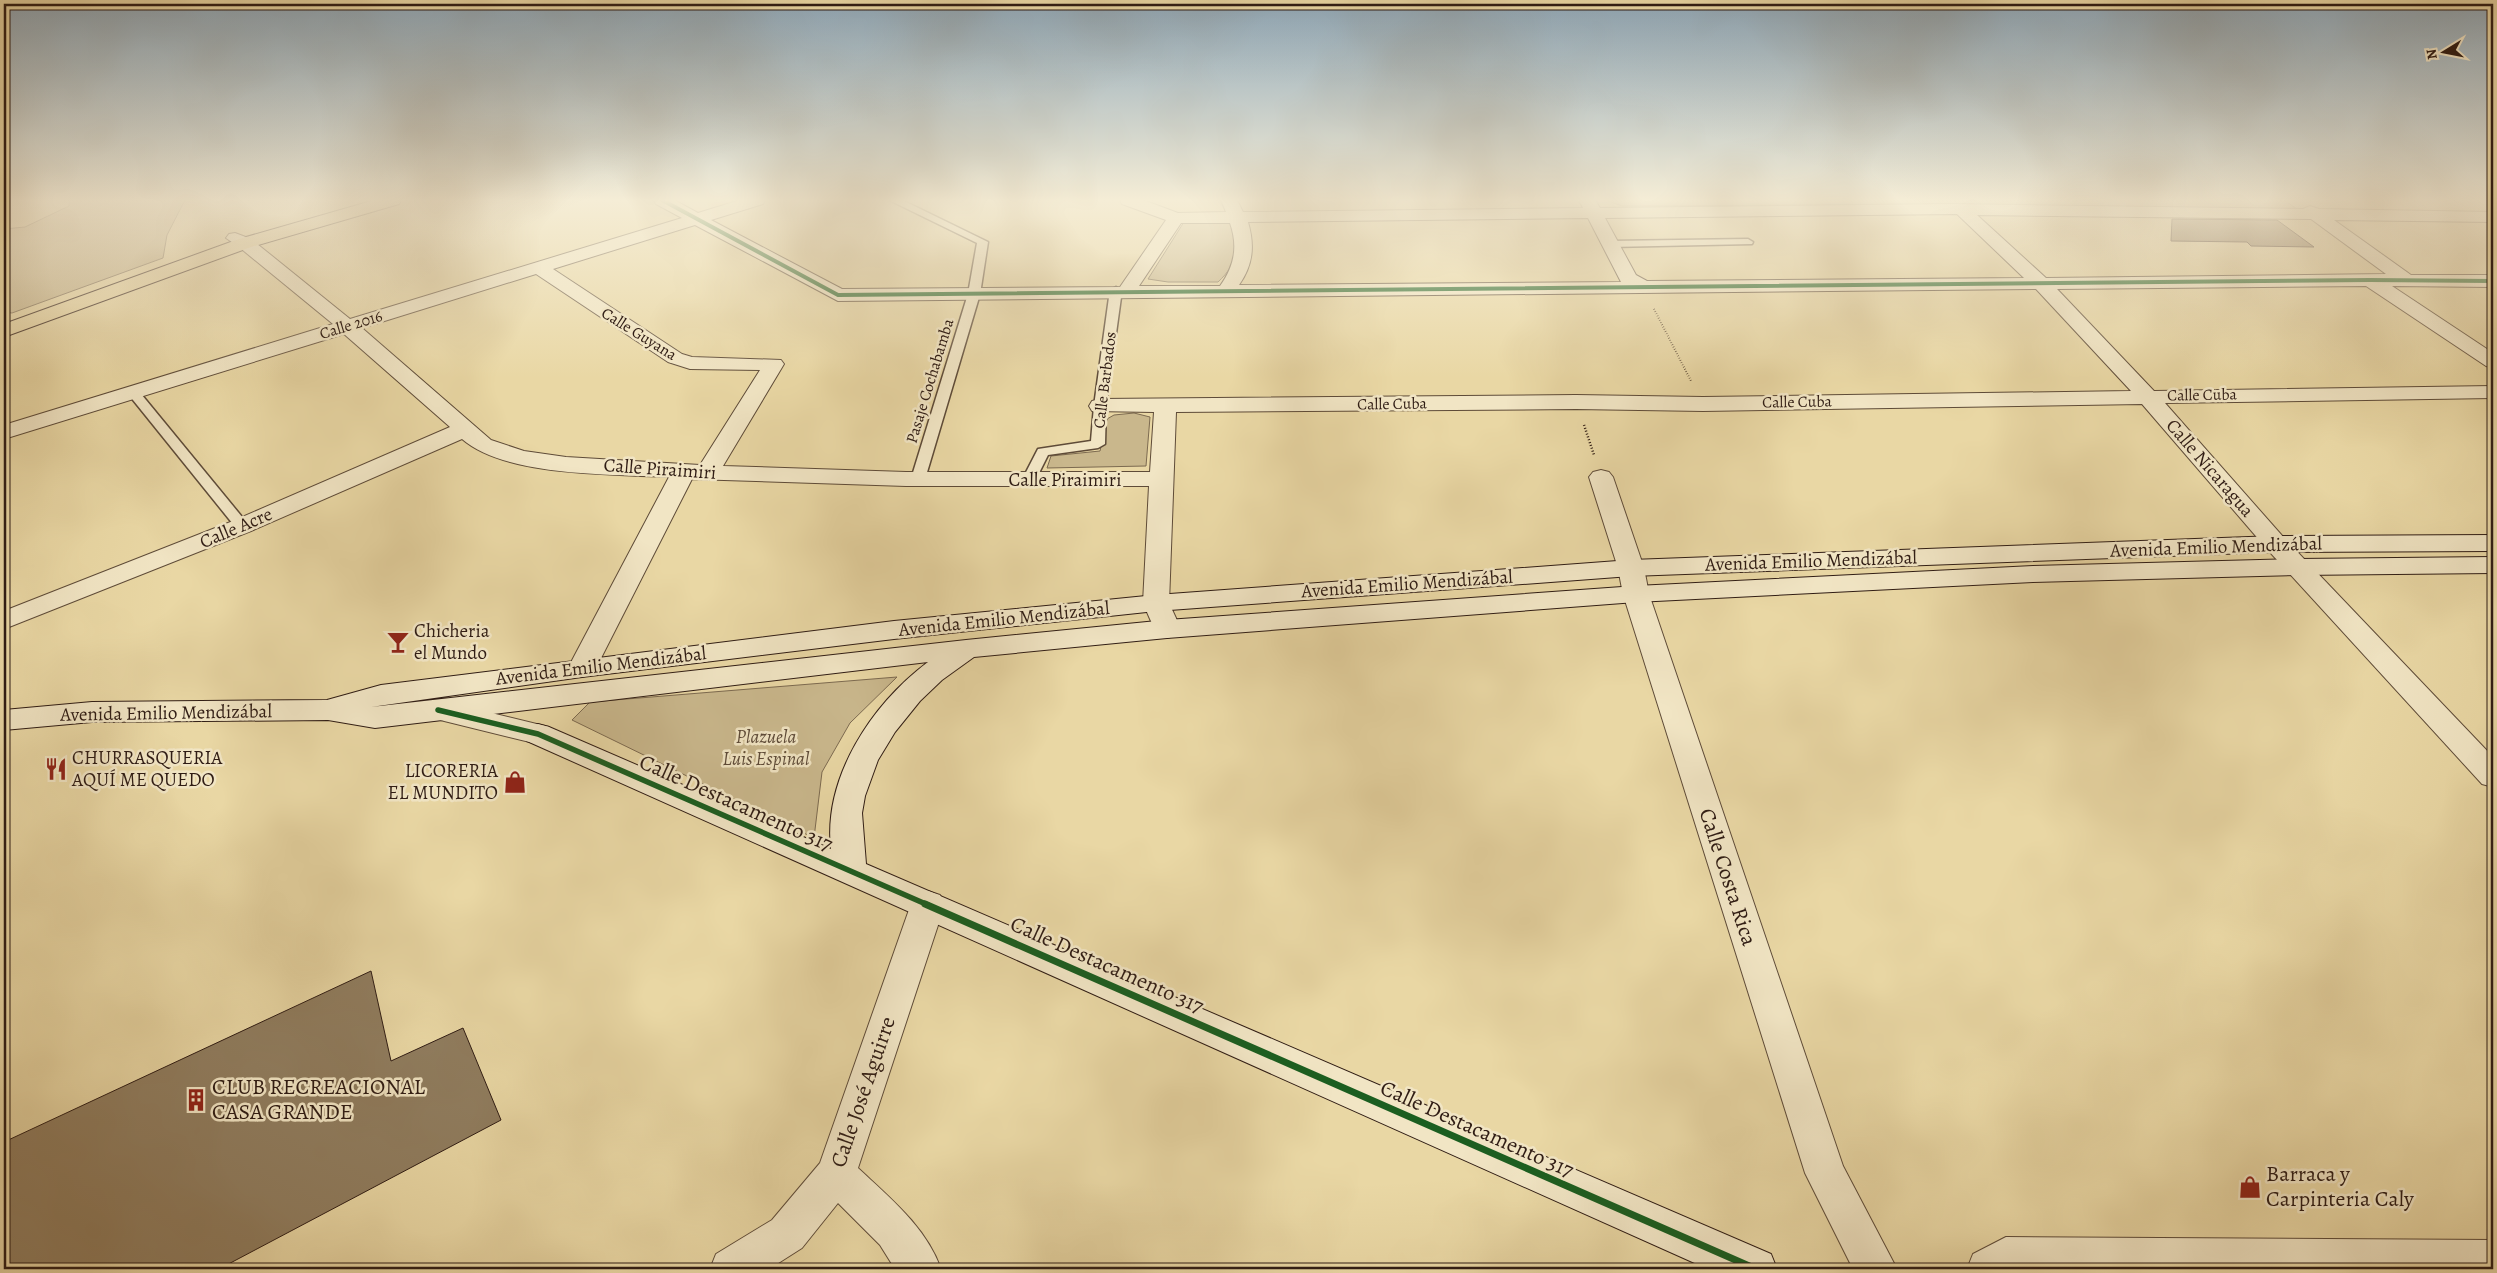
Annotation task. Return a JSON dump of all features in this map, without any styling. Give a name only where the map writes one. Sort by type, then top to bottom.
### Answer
[{"type":"main road","points":[[4,321],[186,259]]},
{"type":"main road","points":[[4,331],[192,259]]},
{"type":"street","name":"Calle Piraimiri","points":[[263,259],[347,326],[483,445],[502,453],[533,460],[695,472],[918,479],[1162,479]]},
{"type":"street","name":"Calle 2016","points":[[4,432],[563,259]]},
{"type":"street","points":[[776,259],[838,295],[1121,290],[2040,282],[2493,281]]},
{"type":"street","points":[[1121,290],[1144,259]]},
{"type":"street","points":[[1227,290],[1242,264],[1242,259]]},
{"type":"street","points":[[1618,259],[1628,278],[1641,286]]},
{"type":"street","name":"Calle Nicaragua","points":[[2016,259],[2040,282],[2147,396],[2276,544],[2493,776]]},
{"type":"street","points":[[2378,259],[2406,280]]},
{"type":"street","name":"Calle Guyana","points":[[538,267],[675,358],[690,363],[774,364],[695,472],[582,668]]},
{"type":"street","points":[[2370,280],[2493,362]]},
{"type":"street","name":"Calle Cuba","points":[[1100,406],[1165,407],[1576,402],[1704,404],[2493,392]]},
{"type":"street","points":[[1165,407],[1156,603],[1167,629]]},
{"type":"street","name":"Calle Acre","points":[[4,621],[242,526],[465,429]]},
{"type":"street","name":"Calle Costa Rica","points":[[1601,477],[1825,1173],[1876,1269]]},
{"type":"street","name":"Avenida Emilio Mendizábal","points":[[4,720],[92,712],[328,710],[375,718],[966,636],[1156,603],[1634,581],[2276,544],[2493,543]]},
{"type":"street","name":"Avenida Emilio Mendizábal","points":[[328,710],[381,694],[894,630],[966,636],[1167,629],[1634,581],[2023,575],[2298,567],[2493,565]]},
{"type":"street","points":[[851,871],[847,848],[846,813],[853,779],[896,710],[966,636]]},
{"type":"street","name":"Calle Destacamento 317","points":[[438,710],[538,734],[1756,1269]]},
{"type":"street","name":"Calle José Aguirre","points":[[731,1269],[787,1234],[836,1174],[928,904]]},
{"type":"street","points":[[836,1174],[895,1231],[920,1269]]},
{"type":"street","points":[[1988,1269],[2006,1258],[2493,1262]]},
{"type":"lane","name":"Pasaje Cochabamba","points":[[918,479],[974,294],[980,259]]},
{"type":"lane","name":"Calle Barbados","points":[[1029,480],[1043,452],[1098,444],[1100,406],[1121,290]]},
{"type":"lane","points":[[133,392],[242,526]]},
{"type":"path","points":[[1641,286],[1704,404]]},
{"type":"path","points":[[1576,402],[1601,477]]},
{"type":"green space","points":[[4,259],[159,259],[12,313],[4,312]]},
{"type":"green space","points":[[1160,259],[1233,259],[1225,275],[1218,282],[1168,282],[1148,279]]},
{"type":"green space","points":[[1134,413],[1150,417],[1146,466],[1047,468],[1051,456],[1100,451],[1107,419],[1114,415]]},
{"type":"green space","name":"Plazuela Luis Espinal","points":[[897,677],[850,723],[822,772],[814,838],[572,720],[590,702]]},
{"type":"building","points":[[371,971],[391,1061],[463,1028],[501,1120],[219,1269],[4,1269],[4,1142]]},
{"type":"cycle path","points":[[772,259],[838,295],[2370,280],[2493,281]]},
{"type":"cycle path","points":[[438,710],[538,734],[1756,1269]]},
{"type":"place","name":"Chicheria el Mundo","points":[[398,642]]},
{"type":"place","name":"CHURRASQUERIA AQUÍ ME QUEDO","points":[[56,769]]},
{"type":"place","name":"LICORERIA EL MUNDITO","points":[[515,782]]},
{"type":"place","name":"CLUB RECREACIONAL CASA GRANDE","points":[[196,1100]]},
{"type":"place","name":"Barraca y Carpinteria Caly","points":[[2250,1187]]}]
